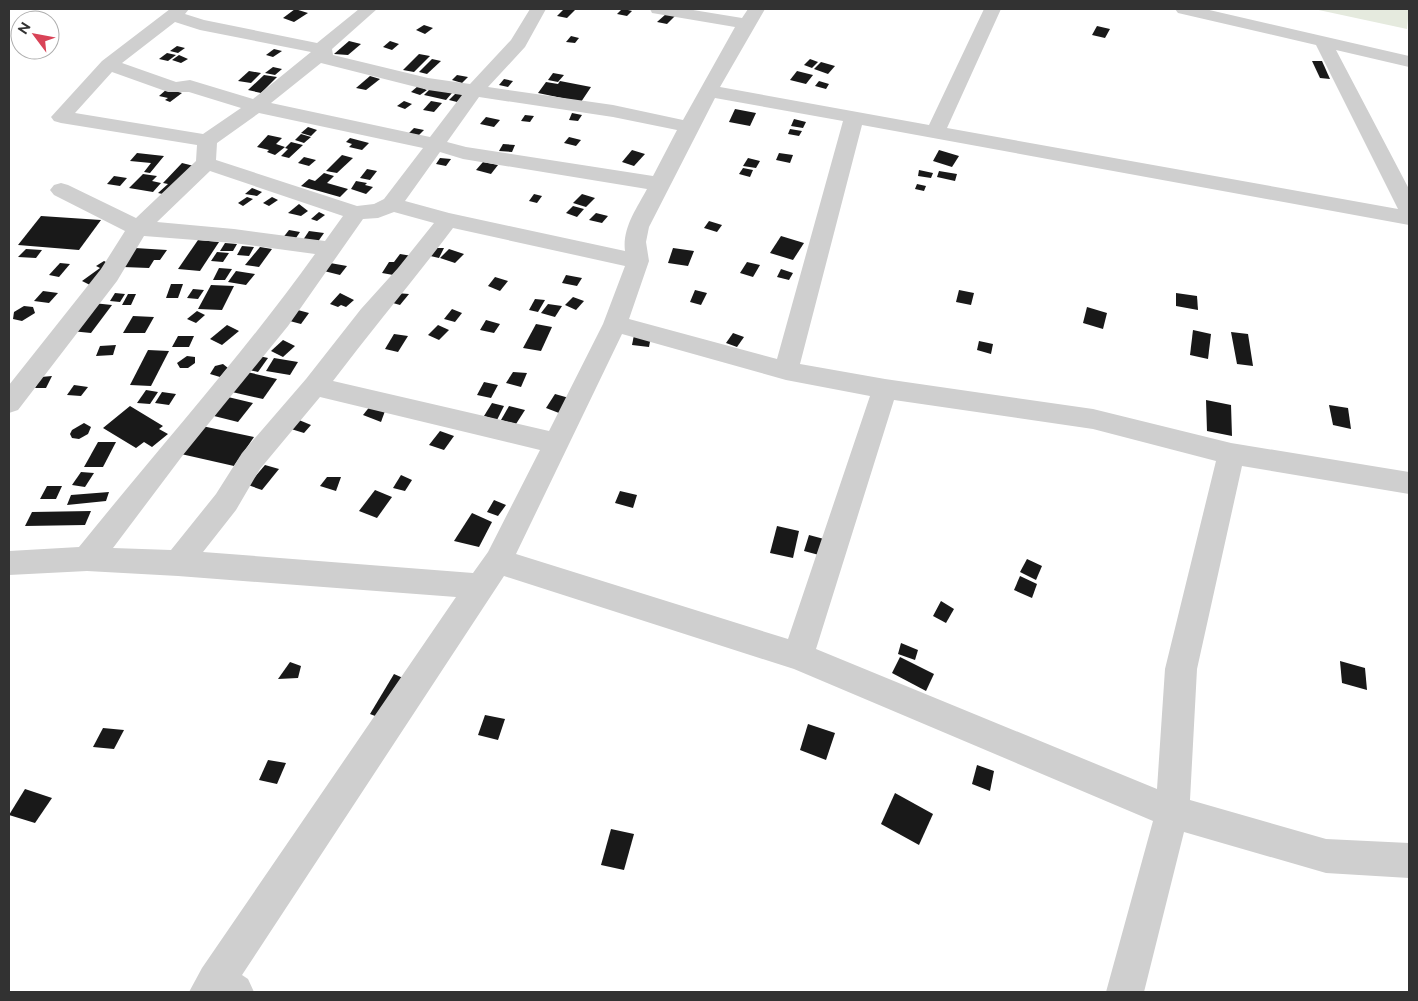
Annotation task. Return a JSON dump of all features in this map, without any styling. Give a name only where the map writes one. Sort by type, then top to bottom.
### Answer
[{"type":"street","points":[[9,403],[109,276],[138,228],[206,152],[256,106],[369,9]]},
{"type":"street","points":[[322,50],[200,25],[177,12],[109,65],[61,117],[206,152],[356,213],[378,211],[392,204],[474,91],[520,43],[538,9]]},
{"type":"street","points":[[219,988],[489,574],[615,324],[638,261],[635,242],[638,227],[689,127],[752,17],[658,9]]},
{"type":"street","points":[[936,132],[993,9]]},
{"type":"street","points":[[1184,9],[1324,43],[1409,61]]},
{"type":"street","points":[[1324,43],[1409,209]]},
{"type":"street","points":[[322,50],[324,58],[409,80],[613,111],[689,127]]},
{"type":"street","points":[[109,65],[175,88],[190,86],[256,106],[434,144],[463,153],[660,184]]},
{"type":"street","points":[[710,91],[1409,218]]},
{"type":"street","points":[[786,371],[854,117]]},
{"type":"street","points":[[61,190],[138,228],[234,236],[330,249]]},
{"type":"street","points":[[392,204],[448,220],[638,261]]},
{"type":"street","points":[[87,559],[174,448],[280,320],[356,213]]},
{"type":"street","points":[[178,563],[226,502],[251,461],[315,386],[369,315],[406,274],[448,220]]},
{"type":"street","points":[[615,324],[786,371],[885,389],[1093,419],[1231,454],[1409,483]]},
{"type":"street","points":[[315,386],[555,443]]},
{"type":"street","points":[[798,656],[885,389]]},
{"type":"street","points":[[1125,992],[1172,812],[1181,669],[1231,454]]},
{"type":"street","points":[[9,563],[87,559],[489,574],[798,656],[1172,812],[1326,856],[1409,860]]},
{"type":"shaded area","points":[[1314,9],[1409,9],[1407,29]]},
{"type":"building","points":[[295,9],[308,13],[294,22],[283,18]]},
{"type":"building","points":[[564,9],[576,9],[567,18],[557,16]]},
{"type":"building","points":[[622,9],[632,11],[627,16],[617,14]]},
{"type":"building","points":[[666,14],[675,16],[667,24],[657,22]]},
{"type":"building","points":[[424,25],[433,28],[425,34],[416,30]]},
{"type":"building","points":[[1097,26],[1110,29],[1105,38],[1092,35]]},
{"type":"building","points":[[571,36],[579,38],[575,43],[566,42]]},
{"type":"building","points":[[349,41],[361,44],[348,55],[334,54]]},
{"type":"building","points":[[390,41],[399,44],[392,50],[383,47]]},
{"type":"building","points":[[177,46],[185,48],[178,53],[170,51]]},
{"type":"building","points":[[274,49],[282,51],[273,57],[266,55]]},
{"type":"building","points":[[167,53],[176,55],[168,61],[159,59]]},
{"type":"building","points":[[419,54],[430,56],[414,72],[403,70]]},
{"type":"building","points":[[179,55],[188,59],[181,63],[172,60]]},
{"type":"building","points":[[432,59],[441,61],[427,74],[419,72]]},
{"type":"building","points":[[810,59],[818,62],[812,68],[804,65]]},
{"type":"building","points":[[1312,61],[1322,61],[1330,79],[1320,78]]},
{"type":"building","points":[[821,62],[835,66],[828,74],[814,69]]},
{"type":"building","points":[[273,67],[282,69],[275,75],[265,73]]},
{"type":"building","points":[[249,71],[261,73],[251,83],[238,81]]},
{"type":"building","points":[[797,71],[813,75],[806,84],[790,80]]},
{"type":"building","points":[[553,73],[564,75],[558,82],[548,80]]},
{"type":"building","points":[[264,75],[277,77],[261,93],[248,90]]},
{"type":"building","points":[[457,75],[468,77],[462,83],[452,80]]},
{"type":"building","points":[[370,76],[380,79],[366,90],[356,88]]},
{"type":"building","points":[[504,79],[513,81],[508,87],[499,85]]},
{"type":"building","points":[[560,81],[591,87],[581,102],[538,93],[546,82],[558,84]]},
{"type":"building","points":[[819,81],[829,84],[826,89],[815,86]]},
{"type":"building","points":[[418,86],[427,90],[420,95],[411,92]]},
{"type":"building","points":[[167,89],[182,93],[170,102],[165,100],[168,98],[159,96]]},
{"type":"building","points":[[430,89],[452,93],[446,100],[424,95]]},
{"type":"building","points":[[456,93],[464,95],[457,102],[449,100]]},
{"type":"building","points":[[404,101],[412,104],[405,109],[397,106]]},
{"type":"building","points":[[431,101],[442,103],[434,112],[423,110]]},
{"type":"building","points":[[735,109],[756,113],[750,126],[729,122]]},
{"type":"building","points":[[572,113],[582,115],[578,121],[569,120]]},
{"type":"building","points":[[525,115],[534,116],[530,122],[521,121]]},
{"type":"building","points":[[486,117],[500,120],[494,127],[480,124]]},
{"type":"building","points":[[794,119],[806,122],[803,128],[791,126]]},
{"type":"building","points":[[308,127],[317,130],[311,136],[301,133]]},
{"type":"building","points":[[414,128],[424,130],[417,137],[408,134]]},
{"type":"building","points":[[790,129],[802,131],[799,136],[788,134]]},
{"type":"building","points":[[301,134],[311,137],[304,143],[295,140]]},
{"type":"building","points":[[268,135],[282,138],[276,144],[285,147],[275,155],[267,152],[269,150],[257,147]]},
{"type":"building","points":[[569,137],[581,140],[576,146],[564,143]]},
{"type":"building","points":[[350,138],[369,143],[362,150],[349,147],[352,144],[346,142]]},
{"type":"building","points":[[291,142],[303,145],[289,158],[281,156],[288,149],[285,148]]},
{"type":"building","points":[[503,144],[515,145],[512,152],[499,151]]},
{"type":"building","points":[[632,150],[645,154],[634,166],[622,162]]},
{"type":"building","points":[[939,150],[959,156],[952,167],[933,161]]},
{"type":"building","points":[[137,153],[164,156],[150,173],[144,172],[151,163],[130,161]]},
{"type":"building","points":[[779,153],[793,155],[790,163],[776,160]]},
{"type":"building","points":[[342,155],[353,158],[337,173],[326,171]]},
{"type":"building","points":[[304,157],[316,160],[309,166],[298,163]]},
{"type":"building","points":[[440,158],[451,159],[446,166],[436,164]]},
{"type":"building","points":[[748,158],[760,161],[756,168],[743,166]]},
{"type":"building","points":[[483,162],[498,165],[491,174],[476,170]]},
{"type":"building","points":[[182,163],[194,166],[167,195],[158,193],[168,184],[163,183]]},
{"type":"building","points":[[743,168],[753,170],[750,177],[739,174]]},
{"type":"building","points":[[367,169],[377,171],[370,180],[360,178]]},
{"type":"building","points":[[919,170],[933,173],[931,178],[918,176]]},
{"type":"building","points":[[939,171],[957,174],[955,181],[937,177]]},
{"type":"building","points":[[324,173],[334,176],[327,183],[348,189],[340,197],[301,186],[309,179],[315,181]]},
{"type":"building","points":[[143,174],[157,176],[152,181],[161,183],[153,192],[129,188]]},
{"type":"building","points":[[114,176],[127,178],[120,186],[107,184]]},
{"type":"building","points":[[356,181],[367,183],[365,185],[373,187],[366,194],[351,189]]},
{"type":"building","points":[[917,184],[926,186],[924,191],[915,189]]},
{"type":"building","points":[[252,188],[262,192],[257,196],[245,194]]},
{"type":"building","points":[[534,194],[542,196],[537,203],[529,201]]},
{"type":"building","points":[[582,194],[595,198],[586,207],[573,203]]},
{"type":"building","points":[[247,197],[253,199],[243,206],[238,203]]},
{"type":"building","points":[[272,197],[278,200],[269,206],[263,203]]},
{"type":"building","points":[[299,204],[308,211],[301,216],[288,213]]},
{"type":"building","points":[[573,206],[584,209],[577,217],[566,213]]},
{"type":"building","points":[[319,212],[325,215],[317,221],[311,219]]},
{"type":"building","points":[[596,213],[608,216],[602,223],[589,220]]},
{"type":"building","points":[[41,216],[101,220],[79,250],[18,245]]},
{"type":"building","points":[[709,221],[722,225],[717,232],[704,228]]},
{"type":"building","points":[[289,230],[300,232],[294,241],[282,239]]},
{"type":"building","points":[[309,231],[324,233],[317,243],[303,240]]},
{"type":"building","points":[[781,236],[804,243],[793,260],[770,253]]},
{"type":"building","points":[[198,240],[219,242],[200,271],[178,269]]},
{"type":"building","points":[[225,243],[237,244],[233,251],[220,251]]},
{"type":"building","points":[[242,246],[254,247],[249,256],[237,255]]},
{"type":"building","points":[[260,247],[272,249],[259,267],[245,265]]},
{"type":"building","points":[[135,248],[167,250],[160,260],[154,260],[149,268],[123,267]]},
{"type":"building","points":[[431,248],[444,248],[439,258],[426,255]]},
{"type":"building","points":[[673,248],[694,251],[688,266],[668,263]]},
{"type":"building","points":[[26,249],[42,250],[36,258],[18,257]]},
{"type":"building","points":[[449,249],[464,254],[455,263],[440,258]]},
{"type":"building","points":[[217,252],[229,253],[223,262],[211,261]]},
{"type":"building","points":[[400,254],[412,256],[399,276],[382,273],[389,262],[394,262]]},
{"type":"building","points":[[104,261],[114,266],[90,285],[82,281],[100,268],[96,266]]},
{"type":"building","points":[[747,262],[760,265],[753,277],[740,273]]},
{"type":"building","points":[[60,263],[70,264],[59,277],[49,275]]},
{"type":"building","points":[[330,263],[347,266],[340,275],[324,271]]},
{"type":"building","points":[[219,268],[232,269],[225,280],[213,280]]},
{"type":"building","points":[[781,269],[793,273],[789,280],[777,277]]},
{"type":"building","points":[[236,271],[255,274],[246,285],[228,282]]},
{"type":"building","points":[[566,275],[582,278],[577,286],[562,283]]},
{"type":"building","points":[[495,277],[508,281],[500,291],[488,286]]},
{"type":"building","points":[[171,284],[183,284],[178,298],[166,298]]},
{"type":"building","points":[[211,285],[234,286],[222,310],[198,309]]},
{"type":"building","points":[[193,289],[204,290],[198,299],[187,298]]},
{"type":"building","points":[[695,290],[707,293],[701,305],[690,302]]},
{"type":"building","points":[[959,290],[974,293],[971,305],[956,302]]},
{"type":"building","points":[[43,291],[58,293],[49,303],[34,301]]},
{"type":"building","points":[[115,293],[125,294],[120,302],[110,301]]},
{"type":"building","points":[[340,293],[354,300],[346,307],[330,304]]},
{"type":"building","points":[[396,293],[409,294],[400,305],[386,301]]},
{"type":"building","points":[[1176,293],[1197,296],[1198,310],[1176,306]]},
{"type":"building","points":[[128,294],[136,294],[131,305],[122,305]]},
{"type":"building","points":[[573,297],[584,301],[576,310],[565,305]]},
{"type":"building","points":[[535,299],[545,300],[538,312],[529,310]]},
{"type":"building","points":[[93,303],[112,305],[91,333],[71,331]]},
{"type":"building","points":[[548,304],[562,306],[555,317],[541,313]]},
{"type":"building","points":[[24,306],[33,307],[35,313],[22,321],[13,319],[14,312]]},
{"type":"building","points":[[1087,307],[1107,313],[1103,329],[1083,323]]},
{"type":"building","points":[[294,309],[309,313],[301,324],[286,320]]},
{"type":"building","points":[[452,309],[462,313],[455,322],[444,319]]},
{"type":"building","points":[[197,311],[205,315],[196,323],[187,319]]},
{"type":"building","points":[[133,316],[154,317],[145,333],[123,333]]},
{"type":"building","points":[[486,320],[500,324],[494,333],[480,330]]},
{"type":"building","points":[[536,324],[552,327],[541,351],[523,348]]},
{"type":"building","points":[[227,325],[239,331],[222,345],[210,339]]},
{"type":"building","points":[[438,325],[449,330],[439,340],[428,335]]},
{"type":"building","points":[[1193,330],[1211,334],[1208,359],[1190,355]]},
{"type":"building","points":[[1231,332],[1248,334],[1253,366],[1237,364]]},
{"type":"building","points":[[733,333],[744,337],[737,347],[726,343]]},
{"type":"building","points":[[394,334],[408,336],[398,352],[385,349]]},
{"type":"building","points":[[634,335],[651,336],[649,347],[632,345]]},
{"type":"building","points":[[178,336],[194,336],[189,347],[172,347]]},
{"type":"building","points":[[283,340],[295,346],[283,357],[271,351]]},
{"type":"building","points":[[979,341],[993,344],[991,354],[977,350]]},
{"type":"building","points":[[116,345],[113,355],[96,356],[100,346]]},
{"type":"building","points":[[148,350],[169,351],[151,386],[130,385]]},
{"type":"building","points":[[187,356],[195,357],[195,363],[188,368],[180,368],[177,363]]},
{"type":"building","points":[[259,356],[268,358],[258,372],[249,370]]},
{"type":"building","points":[[274,358],[298,362],[290,375],[266,371]]},
{"type":"building","points":[[223,364],[228,368],[220,377],[210,374],[215,366]]},
{"type":"building","points":[[247,372],[277,379],[263,399],[232,392]]},
{"type":"building","points":[[513,372],[527,373],[521,387],[506,383]]},
{"type":"building","points":[[52,376],[46,388],[35,388],[41,377]]},
{"type":"building","points":[[484,382],[498,385],[491,398],[477,395]]},
{"type":"building","points":[[74,385],[88,387],[81,396],[67,395]]},
{"type":"building","points":[[146,390],[158,392],[150,404],[137,403]]},
{"type":"building","points":[[162,392],[176,394],[169,405],[155,403]]},
{"type":"building","points":[[555,394],[569,398],[559,413],[546,408]]},
{"type":"building","points":[[228,397],[253,403],[238,422],[214,416]]},
{"type":"building","points":[[1206,400],[1231,405],[1232,436],[1207,431]]},
{"type":"building","points":[[492,403],[504,406],[497,420],[484,416]]},
{"type":"building","points":[[371,405],[385,411],[381,422],[363,415]]},
{"type":"building","points":[[1329,405],[1348,408],[1351,429],[1333,425]]},
{"type":"building","points":[[130,406],[163,426],[159,429],[168,434],[152,447],[144,442],[136,448],[103,428]]},
{"type":"building","points":[[509,406],[525,410],[516,424],[501,420]]},
{"type":"building","points":[[299,420],[311,425],[304,433],[291,429]]},
{"type":"building","points":[[84,423],[91,427],[88,434],[79,439],[72,438],[70,434],[72,430]]},
{"type":"building","points":[[202,426],[254,437],[234,466],[181,454]]},
{"type":"building","points":[[440,431],[454,436],[444,450],[429,445]]},
{"type":"building","points":[[98,442],[116,442],[103,467],[84,467]]},
{"type":"building","points":[[265,465],[279,469],[262,490],[248,485]]},
{"type":"building","points":[[81,472],[94,473],[85,487],[72,485]]},
{"type":"building","points":[[401,475],[412,480],[405,491],[393,488]]},
{"type":"building","points":[[327,477],[341,477],[336,491],[320,486]]},
{"type":"building","points":[[47,486],[62,486],[56,499],[40,499]]},
{"type":"building","points":[[375,490],[392,497],[377,518],[359,511]]},
{"type":"building","points":[[620,491],[637,495],[633,508],[615,503]]},
{"type":"building","points":[[109,492],[106,501],[67,505],[71,495]]},
{"type":"building","points":[[494,500],[506,505],[498,516],[487,512]]},
{"type":"building","points":[[91,511],[85,525],[25,526],[32,512]]},
{"type":"building","points":[[472,513],[492,522],[479,547],[454,541]]},
{"type":"building","points":[[777,526],[799,531],[793,558],[770,553]]},
{"type":"building","points":[[809,535],[824,539],[819,555],[804,551]]},
{"type":"building","points":[[1027,559],[1042,566],[1036,580],[1020,572]]},
{"type":"building","points":[[1020,576],[1037,584],[1032,598],[1014,590]]},
{"type":"building","points":[[941,601],[954,609],[946,623],[933,616]]},
{"type":"building","points":[[901,643],[918,650],[915,660],[898,654]]},
{"type":"building","points":[[900,657],[934,674],[926,691],[892,673]]},
{"type":"building","points":[[1340,661],[1365,668],[1367,690],[1342,683]]},
{"type":"building","points":[[290,662],[301,666],[298,678],[278,679]]},
{"type":"building","points":[[394,674],[412,682],[388,721],[370,714]]},
{"type":"building","points":[[485,715],[505,719],[498,740],[478,735]]},
{"type":"building","points":[[808,724],[835,733],[826,760],[800,750]]},
{"type":"building","points":[[103,728],[124,730],[114,749],[93,747]]},
{"type":"building","points":[[268,760],[286,763],[277,784],[259,780]]},
{"type":"building","points":[[977,765],[994,771],[990,791],[972,784]]},
{"type":"building","points":[[25,789],[52,798],[35,823],[9,815]]},
{"type":"building","points":[[895,793],[933,814],[919,845],[881,824]]},
{"type":"building","points":[[611,829],[634,834],[624,870],[601,865]]}]
